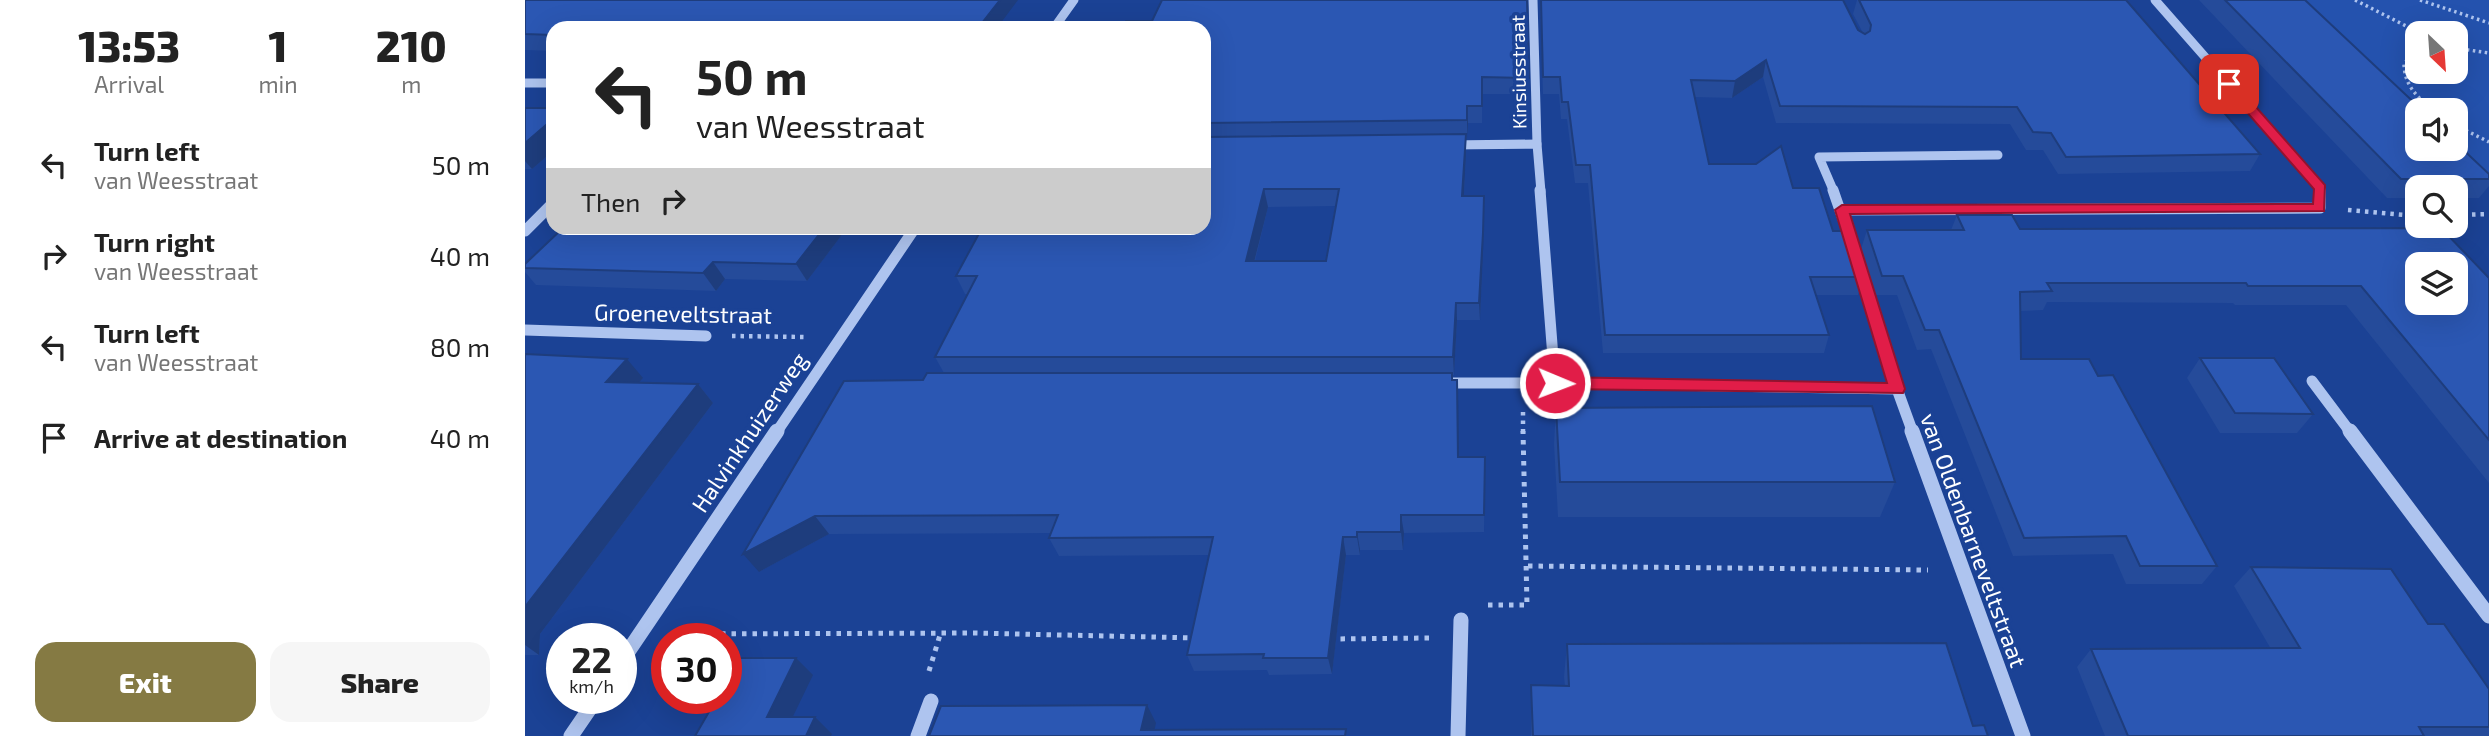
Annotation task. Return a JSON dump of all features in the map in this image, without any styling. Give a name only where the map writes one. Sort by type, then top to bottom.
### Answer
[{"type":"street","points":[[1059,21],[1074,0]]},
{"type":"street","name":"Kinsiusstraat","points":[[1533,0],[1537,144]]},
{"type":"street","points":[[1842,210],[2320,208],[2320,188],[2155,0]]},
{"type":"street","points":[[525,83],[546,83]]},
{"type":"street","points":[[1440,145],[1537,144],[1555,383]]},
{"type":"street","name":"van Oldenbarneveltstraat","points":[[1998,155],[1819,157],[1842,210],[1897,389],[2023,736]]},
{"type":"street","points":[[525,231],[546,210]]},
{"type":"street","name":"Halvinkhuizerweg","points":[[637,638],[910,235]]},
{"type":"street","name":"Groeneveltstraat","points":[[525,330],[706,336]]},
{"type":"street","points":[[2312,381],[2489,616]]},
{"type":"street","points":[[1425,383],[1897,389]]},
{"type":"street","points":[[1458,736],[1461,620]]},
{"type":"street","points":[[918,736],[930,701]]},
{"type":"street","points":[[571,736],[586,714]]},
{"type":"path","points":[[2355,0],[2405,25]]},
{"type":"path","points":[[2420,0],[2489,23]]},
{"type":"path","points":[[2468,50],[2489,54]]},
{"type":"path","points":[[2405,61],[2405,81]]},
{"type":"path","points":[[2407,84],[2418,98]]},
{"type":"path","points":[[2468,132],[2489,142]]},
{"type":"path","points":[[2320,208],[2405,215]]},
{"type":"path","points":[[2468,215],[2489,214]]},
{"type":"path","name":"Groeneveltstraat","points":[[706,336],[840,338]]},
{"type":"path","points":[[1461,620],[1466,605],[1527,605],[1522,383]]},
{"type":"path","points":[[1528,566],[1964,570]]},
{"type":"path","points":[[640,634],[973,634],[1202,638]]},
{"type":"path","points":[[1326,639],[1459,638]]},
{"type":"shaded area","points":[[2290,0],[2489,0],[2489,185],[2466,161],[2468,98],[2405,100]]},
{"type":"building","points":[[525,0],[1000,0],[984,21],[546,21],[546,35],[525,34]]},
{"type":"building","points":[[1162,0],[1527,0],[1529,78],[1482,77],[1482,106],[1467,106],[1467,120],[1211,123],[1211,21],[1152,21]]},
{"type":"building","points":[[1541,0],[1843,0],[1858,30],[1865,34],[1870,31],[1871,25],[1859,0],[2126,0],[2260,154],[2066,157],[2051,133],[2033,132],[2017,107],[1780,106],[1766,60],[1735,81],[1691,80],[1709,164],[1756,164],[1781,146],[1793,188],[1819,188],[1833,231],[1848,231],[1864,277],[1810,277],[1829,335],[1605,335],[1590,165],[1576,165],[1568,102],[1562,102],[1560,77],[1543,77]]},
{"type":"building","points":[[2225,0],[2305,0],[2409,98],[2405,98],[2405,161],[2468,161],[2468,154],[2489,174],[2489,179],[2468,179],[2468,175],[2405,175],[2405,179],[2401,179]]},
{"type":"building","points":[[525,108],[546,108],[546,125],[525,143]]},
{"type":"building","points":[[1466,134],[1462,196],[1484,196],[1479,303],[1456,303],[1453,357],[935,357],[977,276],[956,276],[978,235],[1211,235],[1211,137]],"holes":[[[1264,189],[1339,189],[1326,261],[1246,261]]]},
{"type":"building","points":[[1957,215],[2012,215],[2020,229],[2405,228],[2405,238],[2451,238],[2464,252],[2405,252],[2405,315],[2468,315],[2468,256],[2489,278],[2489,440],[2361,286],[2047,283],[2052,291],[2020,292],[2021,359],[2089,359],[2098,376],[2113,375],[2217,566],[2140,566],[2126,536],[2024,538],[1939,330],[1925,330],[1903,276],[1882,276],[1867,230],[1964,230]]},
{"type":"building","points":[[556,235],[819,235],[796,264],[713,262],[703,273],[525,268],[525,264]]},
{"type":"building","points":[[525,354],[627,359],[606,382],[698,384],[525,607]]},
{"type":"building","points":[[2200,358],[2274,358],[2313,414],[2235,413]]},
{"type":"building","points":[[927,373],[1452,373],[1452,380],[1457,380],[1458,457],[1485,457],[1484,515],[1401,515],[1401,532],[1357,532],[1357,537],[1343,537],[1328,658],[1263,658],[1264,654],[1187,655],[1213,537],[1049,538],[1058,515],[815,516],[743,554],[844,381],[923,380]]},
{"type":"building","points":[[1872,406],[1895,482],[1560,482],[1556,408]]},
{"type":"building","points":[[2251,567],[2391,569],[2428,624],[2444,624],[2489,689],[2489,727],[2419,727],[2424,736],[2128,736],[2091,649],[2300,648]]},
{"type":"building","points":[[1946,643],[1973,726],[1984,725],[1988,736],[1533,736],[1531,685],[1569,686],[1567,644]]},
{"type":"building","points":[[742,658],[796,658],[767,717],[815,717],[806,736],[695,736],[708,714],[742,714]]},
{"type":"building","points":[[1147,705],[1141,730],[1346,729],[1345,736],[929,736],[941,706]]},
{"type":"route","points":[[1555,383],[1897,389],[1842,210],[2320,208],[2320,188],[2229,84]]}]
